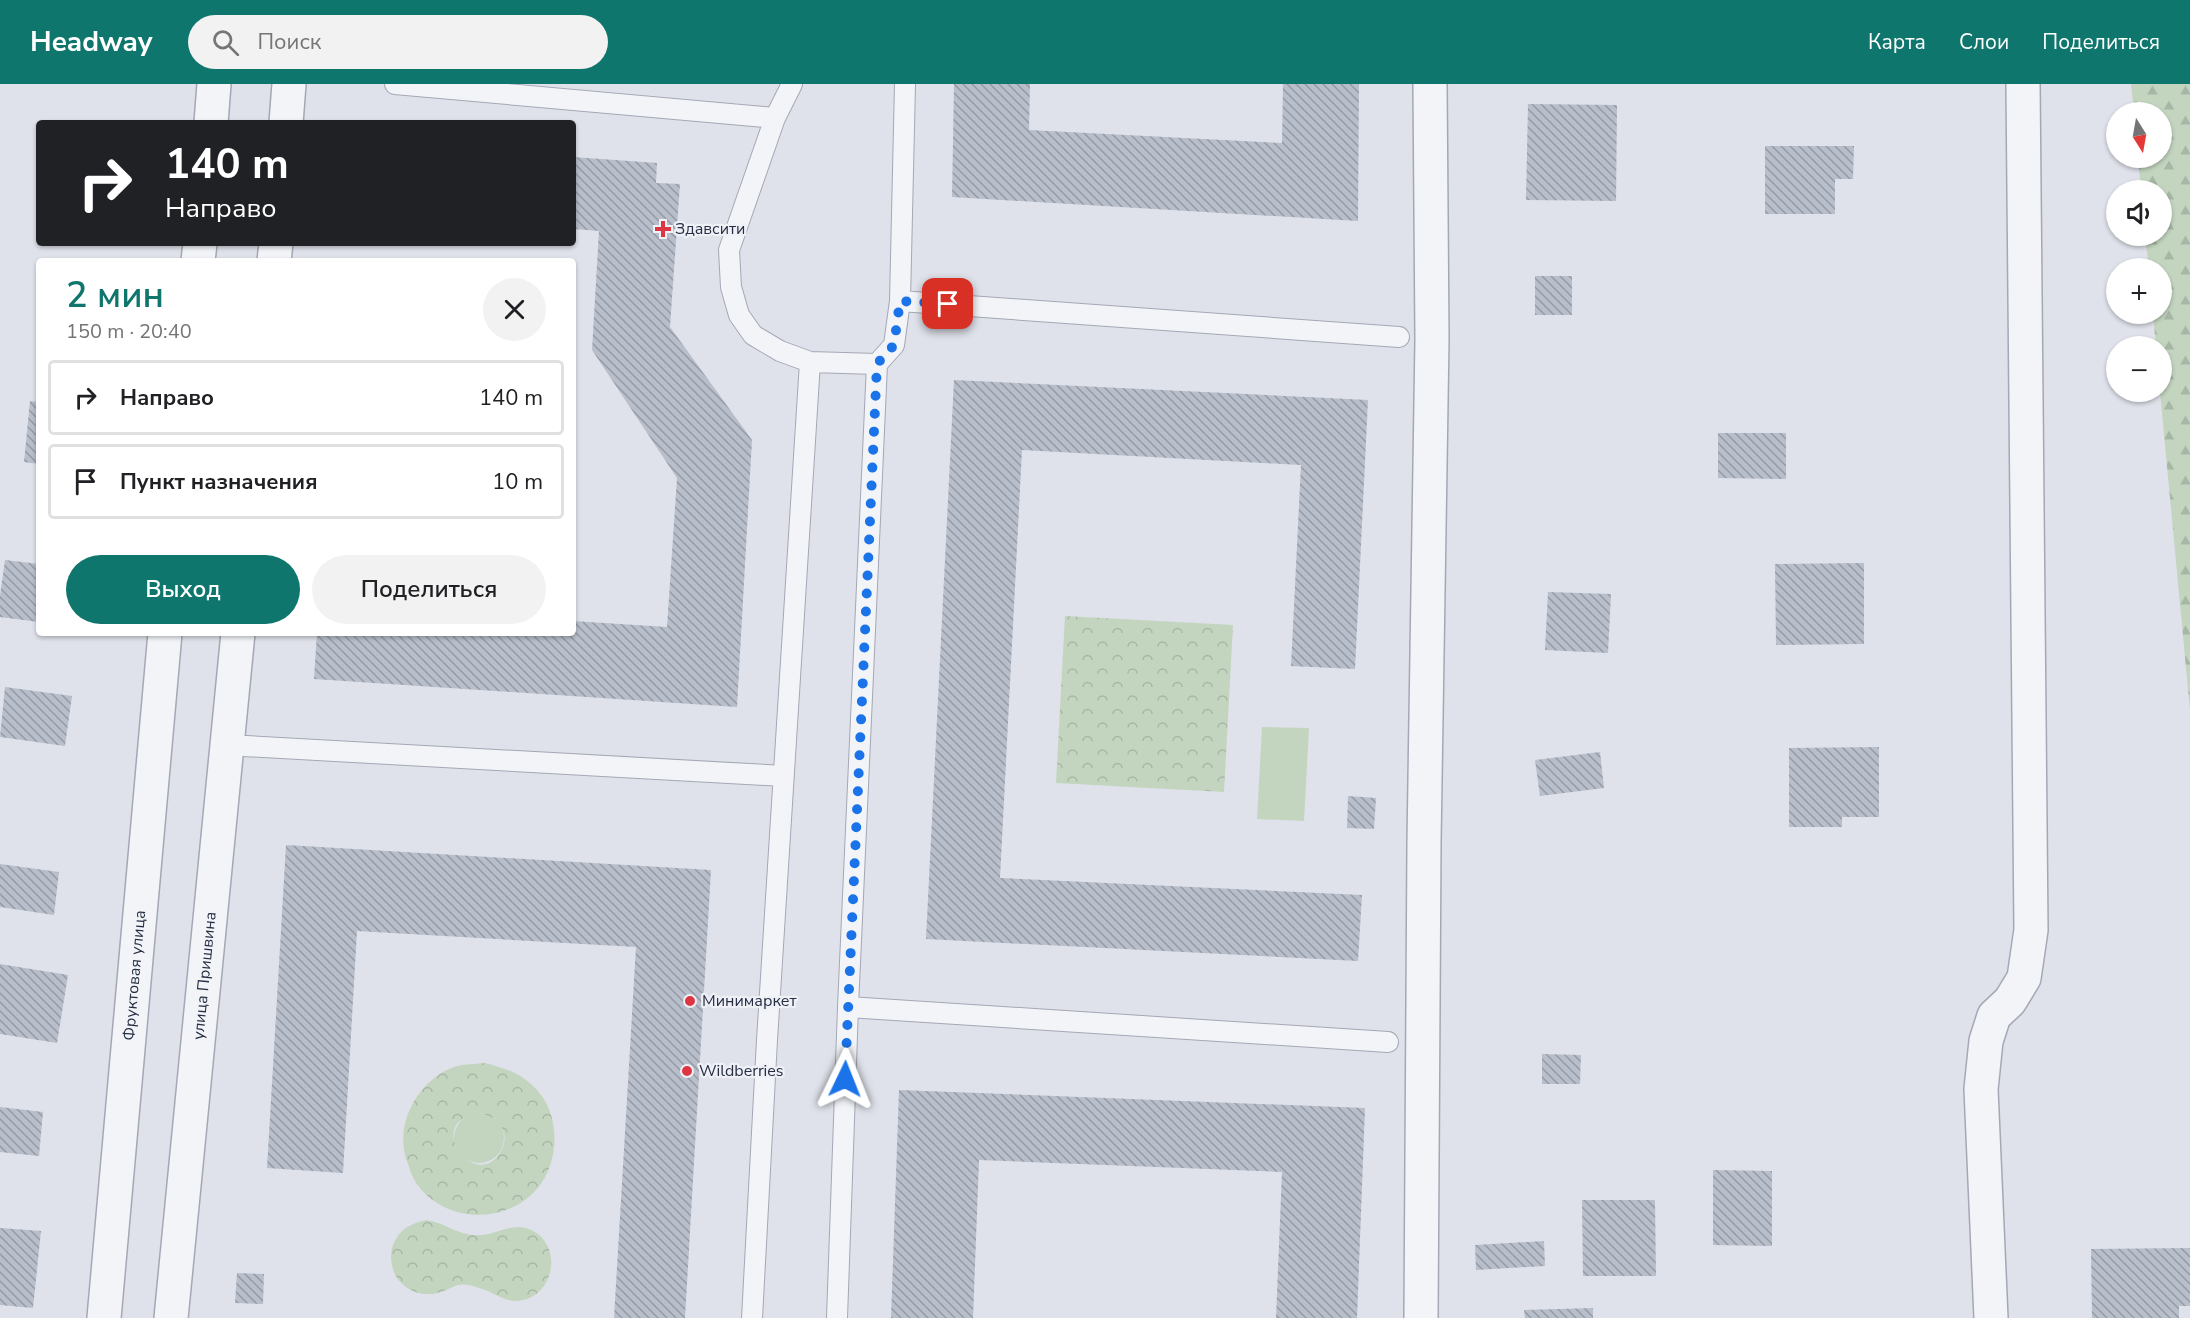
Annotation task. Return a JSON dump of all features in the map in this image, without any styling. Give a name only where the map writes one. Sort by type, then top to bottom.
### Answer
[{"type":"street","points":[[211,120],[214,84]]},
{"type":"street","points":[[286,120],[289,84]]},
{"type":"street","points":[[1421,1318],[1424,855],[1432,339],[1430,84]]},
{"type":"street","points":[[1991,1318],[1982,1089],[1986,1041],[1994,1016],[2010,1001],[2024,978],[2031,930],[2023,84]]},
{"type":"street","name":"Фруктовая улица","points":[[104,1318],[165,636]]},
{"type":"street","name":"улица Пришвина","points":[[171,1318],[238,636]]},
{"type":"lane","points":[[395,84],[775,118]]},
{"type":"lane","points":[[792,84],[775,118],[729,250],[731,287],[739,315],[753,335],[780,351],[810,362],[877,364]]},
{"type":"lane","points":[[837,1318],[848,1007],[877,364],[894,345],[900,301],[905,84]]},
{"type":"lane","points":[[900,301],[1399,337]]},
{"type":"lane","points":[[752,1318],[766,1040],[810,362]]},
{"type":"lane","points":[[227,745],[784,776]]},
{"type":"lane","points":[[848,1007],[1388,1042]]},
{"type":"green space","points":[[2131,84],[2190,84],[2190,710],[2161,402],[2172,402],[2172,336],[2155,336],[2154,324],[2172,324],[2172,258],[2148,258],[2146,246],[2172,246],[2172,180],[2140,180],[2139,168],[2172,168],[2172,102],[2133,102]]},
{"type":"green space","points":[[1065,616],[1233,625],[1224,792],[1056,783]]},
{"type":"green space","points":[[1262,727],[1309,728],[1304,821],[1257,819]]},
{"type":"green space","points":[[485,1063],[522,1077],[542,1096],[553,1122],[554,1151],[545,1178],[524,1201],[491,1214],[474,1215],[457,1212],[426,1195],[411,1173],[404,1149],[403,1134],[412,1105],[431,1081],[457,1066]],"holes":[[[481,1113],[502,1127],[505,1138],[501,1151],[490,1162],[479,1165],[468,1160],[459,1151],[454,1140],[455,1128],[463,1118]]]},
{"type":"green space","points":[[474,1113],[484,1113],[497,1120],[504,1133],[504,1143],[497,1156],[484,1163],[474,1163],[465,1159],[458,1152],[454,1143],[454,1133],[458,1124],[465,1117]]},
{"type":"green space","points":[[426,1220],[474,1235],[489,1234],[515,1227],[535,1232],[544,1240],[550,1251],[550,1274],[545,1285],[527,1299],[514,1301],[464,1285],[430,1294],[410,1290],[399,1281],[393,1269],[392,1250],[394,1242],[402,1231]]},
{"type":"building","points":[[954,84],[1030,84],[1029,130],[1282,143],[1283,84],[1359,84],[1358,221],[952,197]]},
{"type":"building","points":[[1528,104],[1617,105],[1616,201],[1526,200]]},
{"type":"building","points":[[1765,146],[1854,146],[1853,179],[1835,179],[1835,214],[1765,214]]},
{"type":"building","points":[[576,157],[657,163],[656,183],[680,184],[670,327],[752,440],[737,707],[314,679],[317,636],[576,636],[576,621],[667,627],[677,478],[592,350],[599,231],[576,229]]},
{"type":"building","points":[[1535,276],[1572,276],[1572,315],[1535,315]]},
{"type":"building","points":[[954,380],[1368,400],[1355,669],[1291,666],[1301,465],[1022,450],[1000,878],[1362,895],[1358,961],[926,939]]},
{"type":"building","points":[[30,401],[36,402],[36,464],[24,462]]},
{"type":"building","points":[[1718,433],[1786,433],[1786,479],[1718,478]]},
{"type":"building","points":[[5,560],[36,564],[36,622],[0,617],[0,596]]},
{"type":"building","points":[[1864,563],[1864,644],[1776,645],[1775,564]]},
{"type":"building","points":[[1548,592],[1611,594],[1608,653],[1545,650]]},
{"type":"building","points":[[5,687],[72,696],[65,746],[0,737]]},
{"type":"building","points":[[1879,747],[1879,817],[1842,817],[1842,827],[1789,827],[1789,748]]},
{"type":"building","points":[[1600,752],[1604,788],[1540,796],[1535,760]]},
{"type":"building","points":[[1348,796],[1376,798],[1374,829],[1347,828]]},
{"type":"building","points":[[286,845],[711,870],[685,1318],[614,1318],[636,947],[357,931],[343,1173],[267,1168]]},
{"type":"building","points":[[0,864],[59,872],[54,915],[0,907]]},
{"type":"building","points":[[0,964],[68,975],[57,1043],[0,1034]]},
{"type":"building","points":[[1542,1054],[1581,1055],[1580,1084],[1542,1084]]},
{"type":"building","points":[[899,1090],[1365,1108],[1357,1318],[1276,1318],[1282,1172],[979,1160],[973,1318],[891,1318]]},
{"type":"building","points":[[0,1107],[43,1112],[39,1156],[0,1152]]},
{"type":"building","points":[[1713,1170],[1772,1171],[1772,1246],[1713,1245]]},
{"type":"building","points":[[1582,1200],[1655,1200],[1656,1276],[1583,1276]]},
{"type":"building","points":[[0,1228],[41,1231],[33,1308],[0,1305]]},
{"type":"building","points":[[1544,1241],[1545,1266],[1476,1270],[1475,1245]]},
{"type":"building","points":[[2190,1248],[2190,1306],[2179,1306],[2179,1318],[2092,1318],[2091,1249]]},
{"type":"building","points":[[237,1273],[264,1274],[263,1304],[235,1303]]},
{"type":"building","points":[[1593,1308],[1593,1318],[1525,1318],[1524,1310]]},
{"type":"place","name":"Здавсити","points":[[663,229]]},
{"type":"place","name":"Минимаркет","points":[[690,1001]]},
{"type":"place","name":"Wildberries","points":[[687,1071]]},
{"type":"route","points":[[845,1079],[877,364],[894,345],[900,301],[948,304]]}]
